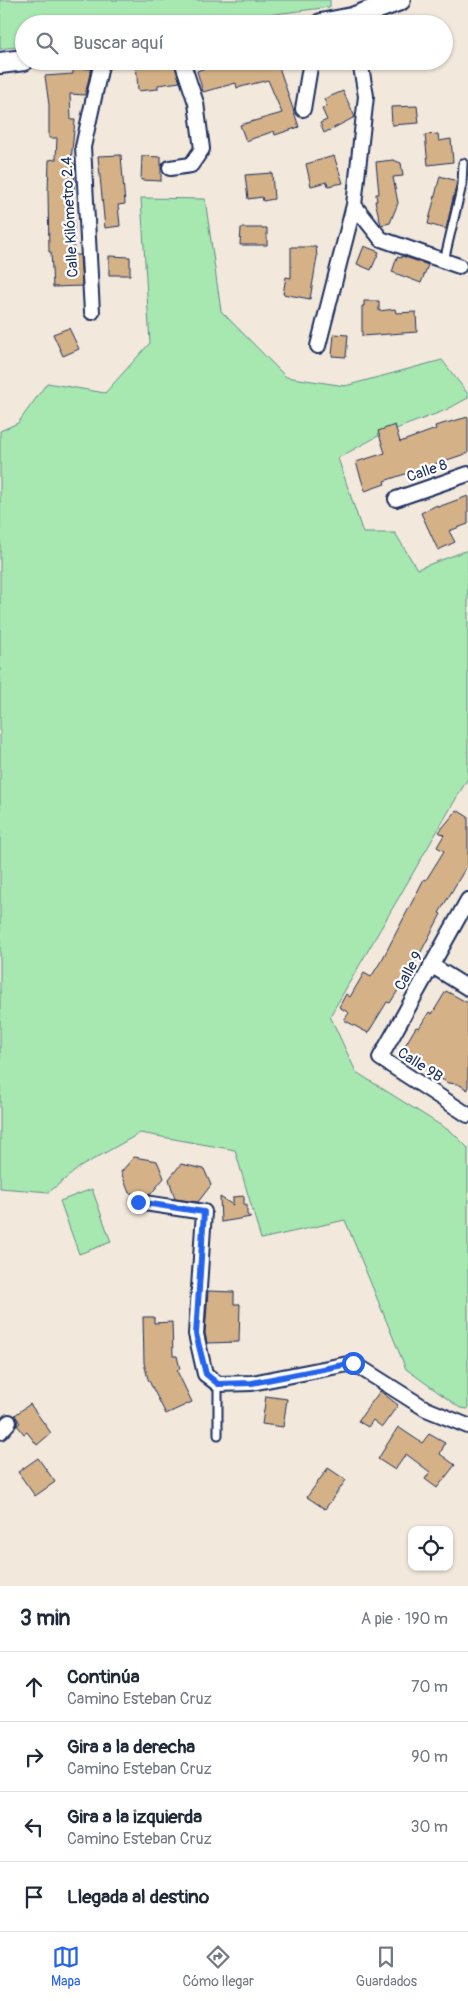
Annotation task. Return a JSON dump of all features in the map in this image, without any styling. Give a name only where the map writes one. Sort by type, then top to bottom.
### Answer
[{"type":"street","points":[[366,15],[400,0]]},
{"type":"street","points":[[0,63],[15,61]]},
{"type":"street","name":"Calle Kilómetro 2.4","points":[[92,312],[83,147],[100,70]]},
{"type":"street","points":[[170,168],[191,165],[202,149],[196,103],[185,70]]},
{"type":"street","points":[[303,109],[310,70]]},
{"type":"street","points":[[318,346],[354,205],[366,96],[362,70]]},
{"type":"street","points":[[354,205],[381,239],[459,266]]},
{"type":"street","name":"Calle 8","points":[[396,499],[468,474]]},
{"type":"street","name":"Calle 9","points":[[380,1058],[430,965],[468,900]]},
{"type":"street","points":[[430,965],[468,988]]},
{"type":"street","name":"Calle 9B","points":[[380,1058],[468,1115]]},
{"type":"street","points":[[138,1202],[204,1212],[196,1334],[206,1374],[218,1384],[252,1383],[353,1363],[426,1409],[468,1426]]},
{"type":"lane","points":[[444,261],[462,185],[463,163]]},
{"type":"lane","points":[[218,1384],[218,1435]]},
{"type":"green space","points":[[0,0],[330,0],[330,7],[267,15],[15,15],[15,47],[0,49]]},
{"type":"green space","points":[[141,198],[205,199],[221,311],[286,377],[345,386],[442,360],[468,394],[468,398],[446,410],[380,435],[338,458],[363,533],[395,533],[417,569],[468,550],[468,778],[330,1016],[356,1072],[453,1133],[468,1148],[468,1409],[460,1408],[406,1369],[345,1220],[261,1239],[235,1150],[140,1133],[80,1167],[49,1192],[0,1188],[0,431],[18,423],[47,383],[105,393],[150,343]]},
{"type":"green space","points":[[92,1189],[111,1242],[79,1254],[60,1201]]},
{"type":"building","points":[[73,70],[91,70],[85,95],[70,94],[71,120],[75,120],[71,161],[75,165],[74,193],[71,193],[70,213],[74,214],[74,255],[80,255],[82,286],[53,287],[51,252],[49,252],[48,192],[49,160],[56,159],[57,138],[49,138],[49,105],[45,76],[73,74]]},
{"type":"building","points":[[137,70],[176,70],[180,82],[158,85],[158,89],[138,91]]},
{"type":"building","points":[[280,70],[299,127],[275,135],[274,131],[246,141],[240,125],[282,113],[268,80],[237,88],[236,83],[203,92],[197,71]]},
{"type":"building","points":[[343,91],[355,117],[324,133],[320,123],[327,120],[322,109],[327,106],[324,99]]},
{"type":"building","points":[[417,106],[419,123],[392,125],[391,107]]},
{"type":"building","points":[[438,134],[439,141],[451,139],[453,162],[428,165],[425,135]]},
{"type":"building","points":[[121,155],[125,204],[118,205],[120,226],[105,228],[98,156]]},
{"type":"building","points":[[142,156],[161,157],[161,181],[141,180]]},
{"type":"building","points":[[334,156],[343,183],[328,186],[327,182],[311,186],[306,164]]},
{"type":"building","points":[[393,160],[401,163],[403,176],[393,177],[398,203],[390,223],[381,225],[375,201],[377,201],[376,194],[379,194],[376,162]]},
{"type":"building","points":[[272,173],[274,199],[263,201],[262,197],[248,199],[245,175]]},
{"type":"building","points":[[440,176],[457,181],[446,229],[428,224]]},
{"type":"building","points":[[241,228],[267,228],[267,245],[240,245]]},
{"type":"building","points":[[364,246],[379,252],[371,270],[357,264]]},
{"type":"building","points":[[291,247],[316,247],[317,257],[310,299],[283,294],[286,277],[291,278]]},
{"type":"building","points":[[109,256],[130,257],[130,275],[109,275]]},
{"type":"building","points":[[402,256],[428,265],[421,283],[392,272],[397,257],[401,258]]},
{"type":"building","points":[[364,301],[379,301],[379,311],[395,309],[396,313],[416,312],[417,332],[362,336],[362,306],[364,306]]},
{"type":"building","points":[[69,328],[79,349],[63,356],[53,334]]},
{"type":"building","points":[[334,334],[348,335],[346,357],[332,356]]},
{"type":"building","points":[[468,417],[468,453],[384,481],[385,484],[365,491],[356,462],[385,453],[378,431],[395,425],[400,442],[436,429],[435,426]]},
{"type":"building","points":[[468,496],[468,524],[449,531],[455,542],[438,550],[421,513],[437,505],[438,507]]},
{"type":"building","points":[[457,810],[468,817],[468,864],[439,913],[441,914],[415,963],[390,1003],[387,1002],[368,1033],[344,1020],[349,1013],[339,1007],[346,994],[350,997],[364,973],[371,977],[383,958],[424,879],[426,880],[444,851],[437,847],[444,835],[439,832]]},
{"type":"building","points":[[446,991],[468,1003],[468,1090],[458,1084],[448,1083],[400,1054],[416,1027],[419,1028],[429,1012],[432,1014]]},
{"type":"building","points":[[134,1157],[157,1161],[164,1178],[150,1195],[129,1193],[121,1172]]},
{"type":"building","points":[[181,1164],[204,1169],[211,1185],[198,1202],[175,1199],[169,1179]]},
{"type":"building","points":[[244,1196],[244,1205],[247,1204],[247,1215],[251,1217],[221,1222],[220,1197],[233,1205],[233,1197]]},
{"type":"building","points":[[208,1291],[234,1292],[234,1304],[240,1304],[239,1342],[207,1343],[205,1333]]},
{"type":"building","points":[[143,1317],[154,1317],[154,1323],[172,1322],[173,1356],[177,1356],[180,1369],[177,1371],[192,1402],[166,1414],[148,1379],[144,1363]]},
{"type":"building","points":[[380,1391],[398,1405],[382,1427],[373,1420],[368,1427],[358,1421]]},
{"type":"building","points":[[266,1396],[287,1399],[283,1427],[262,1424]]},
{"type":"building","points":[[30,1404],[51,1433],[37,1445],[27,1432],[24,1434],[17,1425],[20,1423],[15,1415]]},
{"type":"building","points":[[398,1427],[422,1443],[429,1434],[445,1443],[440,1454],[455,1465],[437,1488],[425,1479],[430,1472],[406,1454],[395,1470],[378,1459]]},
{"type":"building","points":[[38,1458],[55,1482],[35,1496],[18,1472]]},
{"type":"building","points":[[328,1468],[346,1480],[325,1509],[307,1497]]},
{"type":"route","points":[[138,1202],[204,1212],[196,1334],[206,1374],[218,1384],[252,1383],[353,1363]]}]
